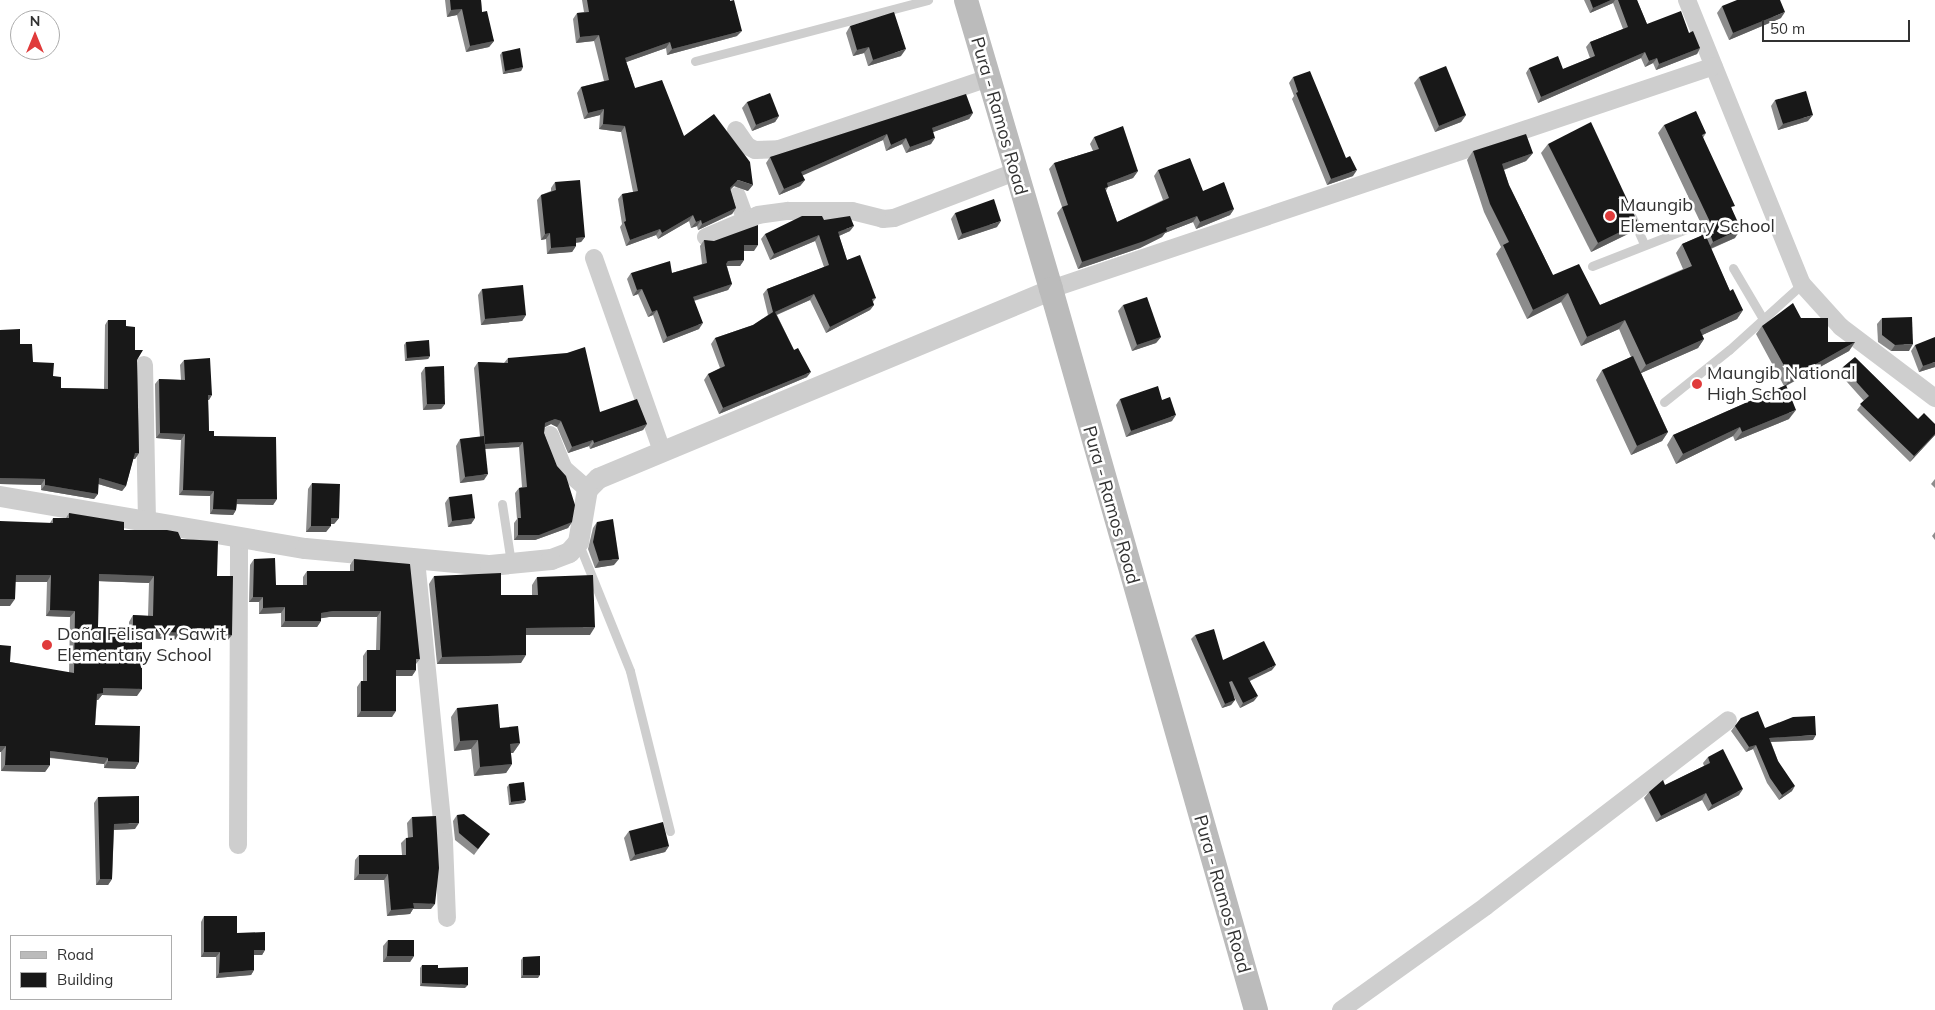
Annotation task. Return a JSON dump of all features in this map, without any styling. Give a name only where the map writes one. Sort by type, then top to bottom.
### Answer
[{"type":"main road","name":"Pura - Ramos Road","points":[[966,0],[1015,172],[1051,289],[1256,1010]]},
{"type":"street","points":[[1687,0],[1802,284],[1840,327],[1935,398]]},
{"type":"street","points":[[0,496],[305,548],[416,560],[512,564],[551,559],[569,552],[578,542],[587,489],[598,478],[1051,289],[1587,114],[1714,66]]},
{"type":"street","points":[[736,130],[747,146],[755,150],[779,149],[989,78]]},
{"type":"street","points":[[706,238],[758,215],[788,211],[852,211],[883,219],[894,218],[1015,172]]},
{"type":"street","points":[[737,196],[746,221]]},
{"type":"street","points":[[594,258],[662,451]]},
{"type":"street","points":[[144,365],[147,520]]},
{"type":"street","points":[[550,435],[564,468],[587,489]]},
{"type":"street","points":[[238,845],[240,537]]},
{"type":"street","points":[[416,560],[444,842],[446,918]]},
{"type":"street","points":[[1341,1010],[1493,900],[1728,720]]},
{"type":"lane","points":[[695,61],[928,0]]},
{"type":"lane","points":[[1628,208],[1644,244]]},
{"type":"lane","points":[[1592,266],[1694,226]]},
{"type":"lane","points":[[1733,268],[1763,319]]},
{"type":"lane","points":[[1664,402],[1802,284]]},
{"type":"lane","points":[[502,504],[512,564]]},
{"type":"lane","points":[[578,542],[630,671],[670,831]]},
{"type":"building","points":[[450,0],[481,0],[482,12],[487,11],[494,41],[470,46],[462,9],[451,10]]},
{"type":"building","points":[[587,0],[734,0],[742,31],[672,49],[670,42],[625,58],[635,88],[662,80],[684,136],[714,114],[750,162],[753,185],[738,180],[730,188],[736,208],[702,224],[701,220],[696,222],[693,215],[662,233],[660,229],[630,240],[624,222],[626,221],[622,194],[638,191],[625,126],[603,124],[604,109],[588,113],[581,87],[609,80],[599,35],[580,37],[577,13],[589,12]]},
{"type":"building","points":[[1590,0],[1611,0],[1593,8]]},
{"type":"building","points":[[1618,0],[1637,0],[1647,24],[1681,11],[1689,33],[1693,31],[1700,48],[1659,64],[1657,58],[1649,61],[1645,52],[1541,97],[1529,68],[1558,56],[1563,69],[1595,56],[1590,42],[1628,27]]},
{"type":"building","points":[[1737,0],[1780,0],[1785,12],[1733,33],[1722,6]]},
{"type":"building","points":[[894,12],[906,49],[873,60],[869,47],[857,50],[850,26]]},
{"type":"building","points":[[520,48],[523,67],[505,71],[502,52]]},
{"type":"building","points":[[1446,66],[1466,115],[1439,126],[1419,77]]},
{"type":"building","points":[[1310,71],[1346,158],[1350,156],[1357,170],[1331,179],[1296,93],[1298,92],[1293,77]]},
{"type":"building","points":[[1806,91],[1813,115],[1783,124],[1775,100]]},
{"type":"building","points":[[770,93],[779,116],[756,125],[747,102]]},
{"type":"building","points":[[966,94],[973,113],[932,128],[935,138],[910,147],[906,138],[891,145],[887,134],[801,172],[805,180],[784,189],[770,157]]},
{"type":"building","points":[[1696,111],[1706,133],[1702,135],[1735,206],[1731,207],[1741,229],[1713,242],[1707,226],[1711,224],[1664,125]]},
{"type":"building","points":[[1591,122],[1638,223],[1598,243],[1548,144]]},
{"type":"building","points":[[1123,126],[1138,171],[1107,183],[1108,187],[1105,188],[1117,222],[1169,198],[1158,170],[1190,158],[1203,191],[1224,182],[1234,209],[1200,222],[1197,216],[1166,228],[1167,231],[1144,241],[1082,262],[1062,207],[1068,205],[1054,163],[1099,149],[1094,137]]},
{"type":"building","points":[[1526,134],[1533,153],[1502,164],[1509,185],[1553,275],[1579,264],[1600,305],[1692,266],[1682,244],[1705,234],[1730,291],[1733,289],[1743,310],[1700,330],[1704,339],[1646,365],[1625,320],[1587,337],[1568,293],[1533,310],[1503,245],[1509,242],[1490,204],[1473,151]]},
{"type":"building","points":[[580,180],[585,237],[576,238],[576,246],[551,248],[550,233],[545,234],[541,195],[556,190],[555,182]]},
{"type":"building","points":[[994,199],[1001,221],[962,234],[955,213]]},
{"type":"building","points":[[802,216],[822,216],[824,220],[850,216],[854,226],[838,232],[847,260],[860,255],[876,298],[872,299],[874,305],[830,327],[814,294],[775,312],[794,350],[798,348],[811,372],[723,408],[708,374],[725,366],[715,338],[753,325],[773,312],[767,289],[829,265],[819,235],[774,254],[765,234]]},
{"type":"building","points":[[758,225],[758,245],[744,245],[744,260],[728,261],[726,264],[732,284],[693,297],[703,323],[667,337],[657,310],[652,312],[642,289],[637,290],[631,273],[670,261],[672,273],[707,263],[704,240],[714,241]]},
{"type":"building","points":[[523,285],[526,315],[485,319],[482,289]]},
{"type":"building","points":[[1147,297],[1161,337],[1137,345],[1123,305]]},
{"type":"building","points":[[1793,303],[1801,318],[1828,318],[1828,342],[1855,342],[1791,378],[1762,326]]},
{"type":"building","points":[[1912,317],[1913,344],[1895,345],[1882,335],[1882,318]]},
{"type":"building","points":[[108,320],[126,320],[126,326],[135,327],[135,350],[143,350],[137,360],[139,453],[135,453],[126,486],[99,478],[98,494],[45,485],[45,479],[0,478],[0,330],[20,329],[20,344],[32,344],[33,362],[54,363],[53,376],[61,377],[61,388],[108,389]]},
{"type":"building","points":[[1935,337],[1935,362],[1923,366],[1915,345]]},
{"type":"building","points":[[429,340],[430,356],[407,358],[406,342]]},
{"type":"building","points":[[585,347],[600,412],[637,399],[647,424],[594,443],[593,440],[572,447],[561,421],[555,419],[545,423],[544,433],[557,466],[566,476],[575,505],[572,522],[539,535],[518,535],[518,518],[521,518],[519,488],[527,487],[523,442],[485,444],[478,362],[508,363],[508,358],[567,353]]},
{"type":"building","points":[[1633,356],[1668,432],[1637,446],[1602,370]]},
{"type":"building","points":[[1855,357],[1918,419],[1924,413],[1935,424],[1935,434],[1914,456],[1860,404],[1869,396],[1843,367]]},
{"type":"building","points":[[210,358],[212,395],[208,395],[209,431],[214,431],[214,436],[276,437],[277,499],[237,499],[236,510],[213,509],[214,491],[183,490],[185,434],[160,433],[159,379],[185,380],[184,360]]},
{"type":"building","points":[[444,366],[445,404],[427,404],[425,367]]},
{"type":"building","points":[[1786,385],[1796,410],[1742,432],[1740,427],[1683,454],[1673,435]]},
{"type":"building","points":[[1158,386],[1162,400],[1170,397],[1176,415],[1131,431],[1120,399]]},
{"type":"building","points":[[484,436],[488,474],[465,477],[460,439]]},
{"type":"building","points":[[312,483],[340,484],[339,518],[331,518],[331,526],[311,526]]},
{"type":"building","points":[[472,494],[475,518],[452,521],[449,497]]},
{"type":"building","points":[[69,513],[124,522],[124,530],[167,530],[178,532],[181,539],[218,541],[217,576],[233,576],[232,635],[142,631],[142,689],[103,688],[103,693],[97,694],[95,725],[140,726],[139,762],[108,761],[108,758],[50,751],[50,765],[5,765],[6,746],[0,746],[0,645],[11,646],[10,662],[74,673],[75,611],[50,610],[51,575],[16,575],[15,599],[0,599],[0,521],[53,523],[53,518],[69,518]],"holes":[[[99,574],[154,576],[153,616],[133,615],[133,628],[98,627]]]},
{"type":"building","points":[[613,519],[619,559],[599,561],[593,542],[597,522]]},
{"type":"building","points":[[275,558],[276,585],[307,585],[307,571],[354,571],[354,559],[410,564],[420,659],[416,659],[416,670],[396,670],[396,711],[361,711],[361,681],[367,681],[367,650],[380,650],[381,611],[333,611],[321,613],[321,621],[285,621],[285,607],[263,608],[263,597],[253,597],[254,559]]},
{"type":"building","points":[[501,573],[501,595],[538,595],[537,577],[593,575],[595,627],[526,628],[526,655],[442,657],[434,576]]},
{"type":"building","points":[[1214,629],[1223,660],[1264,641],[1276,665],[1248,678],[1258,696],[1243,703],[1232,681],[1229,682],[1235,700],[1225,704],[1195,635]]},
{"type":"building","points":[[498,704],[500,728],[518,726],[520,743],[510,744],[512,764],[480,767],[478,740],[460,741],[457,708]]},
{"type":"building","points":[[1758,711],[1765,728],[1793,717],[1815,716],[1816,735],[1769,738],[1778,761],[1795,786],[1782,795],[1770,778],[1756,745],[1749,747],[1735,726],[1741,718]]},
{"type":"building","points":[[1723,749],[1743,789],[1712,805],[1706,793],[1661,816],[1649,792],[1663,780],[1665,785],[1710,763],[1708,757]]},
{"type":"building","points":[[524,782],[526,800],[511,802],[509,784]]},
{"type":"building","points":[[139,796],[139,823],[114,824],[112,879],[100,879],[98,797]]},
{"type":"building","points":[[464,814],[490,834],[478,849],[459,833],[457,815]]},
{"type":"building","points":[[436,816],[439,868],[435,904],[413,903],[414,908],[391,910],[388,874],[359,874],[359,855],[406,855],[406,838],[413,837],[412,817]]},
{"type":"building","points":[[663,822],[669,846],[635,855],[629,831]]},
{"type":"building","points":[[204,916],[237,916],[237,933],[265,932],[265,950],[254,950],[254,970],[219,973],[220,952],[204,952]]},
{"type":"building","points":[[388,940],[414,940],[414,956],[387,956]]},
{"type":"building","points":[[540,956],[540,975],[523,975],[523,957]]},
{"type":"building","points":[[422,965],[438,965],[438,968],[468,967],[468,985],[422,983]]},
{"type":"place","name":"Maungib Elementary School","points":[[1610,216]]},
{"type":"place","name":"Maungib National High School","points":[[1697,384]]},
{"type":"place","name":"Doña Felisa Y. Sawit Elementary School","points":[[47,645]]}]
